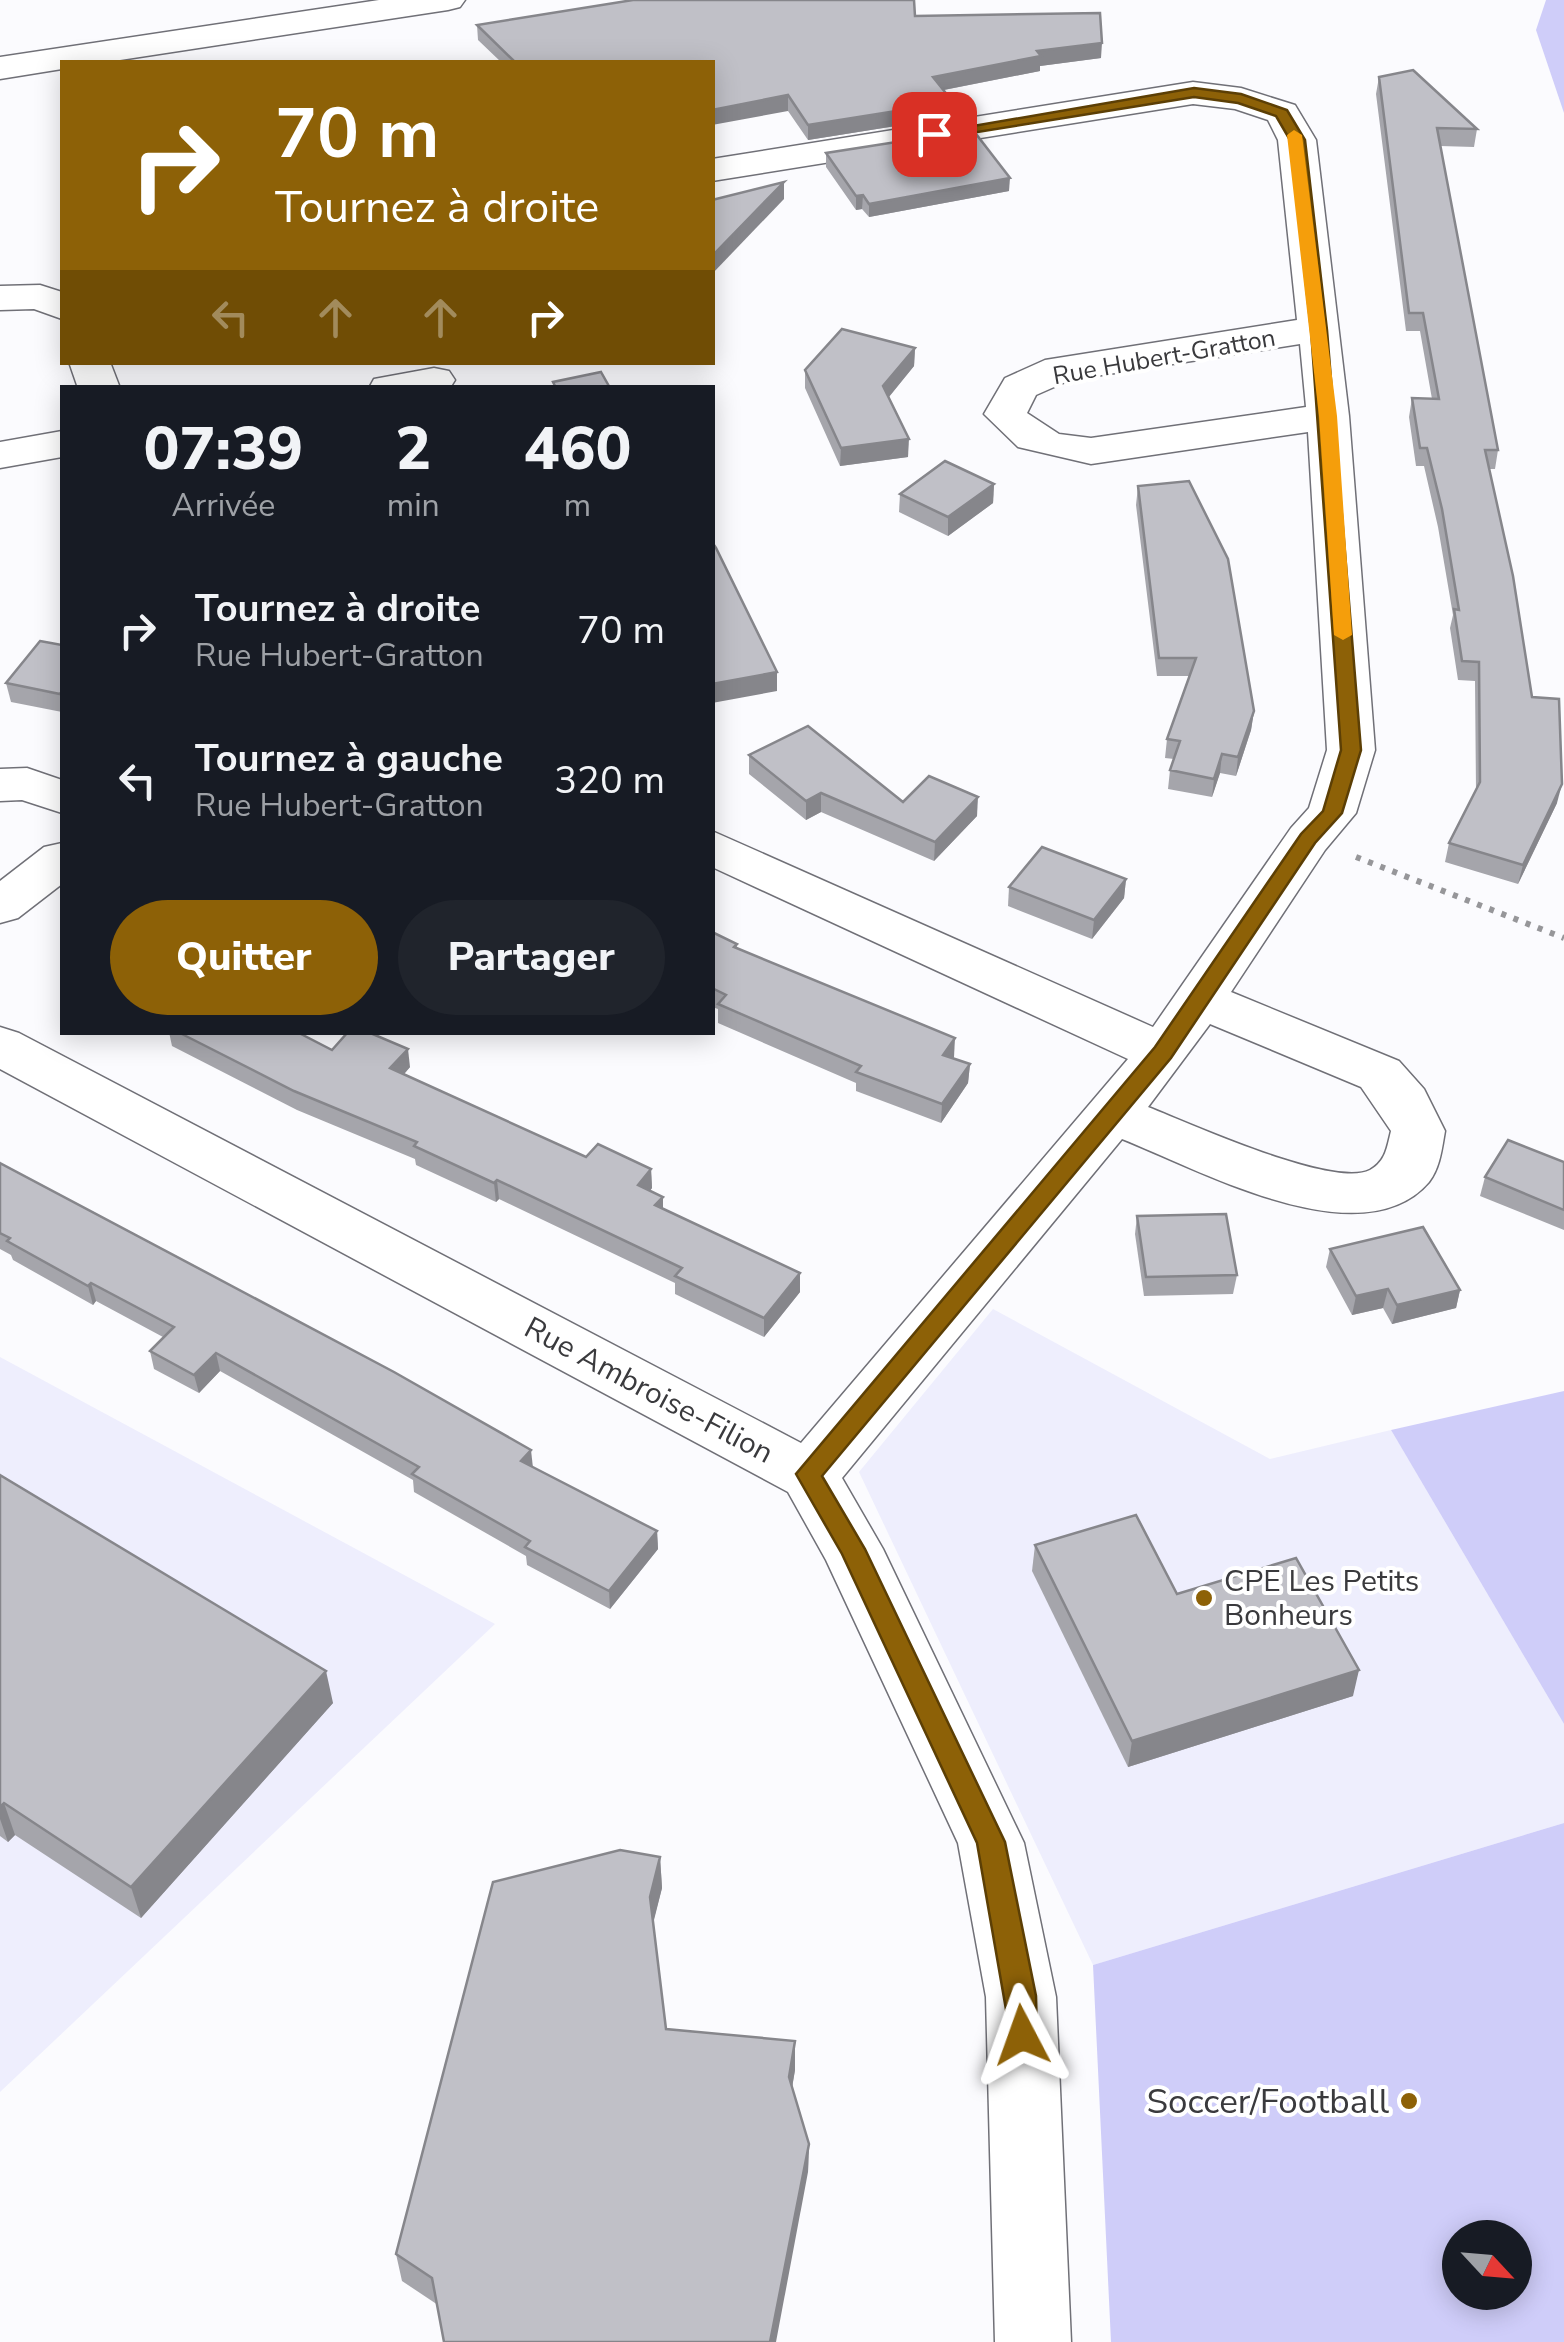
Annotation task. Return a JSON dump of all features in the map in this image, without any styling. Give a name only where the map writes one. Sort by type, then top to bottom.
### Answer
[{"type":"street","points":[[0,68],[448,0]]},
{"type":"street","name":"Rue Hubert-Gratton","points":[[715,170],[1194,93],[1241,98],[1282,113],[1297,140],[1328,416],[1351,750],[1332,813],[1308,839],[1163,1053],[808,1474]]},
{"type":"street","points":[[0,298],[40,298],[60,306]]},
{"type":"street","name":"Rue Hubert-Gratton","points":[[1319,330],[1060,369],[1020,387],[1005,414],[1023,436],[1053,448],[1091,451],[1328,416]]},
{"type":"street","points":[[403,385],[441,377]]},
{"type":"street","points":[[0,455],[60,444]]},
{"type":"street","points":[[0,785],[27,784],[60,797]]},
{"type":"street","points":[[715,848],[1163,1053]]},
{"type":"street","points":[[0,906],[60,860]]},
{"type":"street","points":[[1113,1114],[1283,1181],[1336,1193],[1380,1192],[1410,1167],[1418,1131],[1404,1102],[1380,1074],[1200,1000]]},
{"type":"street","name":"Rue Ambroise-Filion","points":[[0,1046],[808,1474],[852,1549],[991,1842],[1021,1996],[1033,2342]]},
{"type":"path","points":[[1308,839],[1564,938]]},
{"type":"shaded area","points":[[1546,0],[1564,0],[1564,113],[1536,30]]},
{"type":"shaded area","name":"CPE Les Petits Bonheurs","points":[[993,1309],[1270,1459],[1391,1430],[1564,1724],[1564,1823],[1093,1965],[859,1472]]},
{"type":"shaded area","points":[[0,1357],[495,1624],[0,2092]]},
{"type":"shaded area","points":[[1564,1391],[1564,1724],[1391,1430]]},
{"type":"shaded area","points":[[1564,1823],[1564,2342],[1111,2342],[1093,1965]]},
{"type":"building","points":[[633,0],[914,0],[915,16],[1100,13],[1102,43],[1037,51],[1041,56],[933,77],[953,102],[808,125],[788,95],[715,109],[715,60],[513,60],[477,25]]},
{"type":"building","points":[[1413,70],[1477,129],[1437,128],[1498,450],[1485,450],[1513,576],[1532,697],[1559,699],[1562,784],[1523,865],[1449,843],[1480,782],[1479,662],[1462,661],[1454,609],[1459,610],[1442,509],[1427,448],[1420,448],[1412,398],[1439,399],[1423,313],[1409,313],[1379,77]]},
{"type":"building","points":[[973,130],[1010,178],[869,204],[863,195],[856,196],[826,153]]},
{"type":"building","points":[[784,182],[715,253],[715,199]]},
{"type":"building","points":[[842,329],[915,348],[883,386],[909,439],[841,448],[805,370]]},
{"type":"building","points":[[601,372],[608,385],[554,385],[553,382]]},
{"type":"building","points":[[945,461],[994,484],[948,517],[900,494]]},
{"type":"building","points":[[1189,481],[1228,559],[1254,711],[1238,757],[1222,754],[1214,779],[1170,770],[1180,741],[1167,739],[1196,658],[1159,658],[1138,486]]},
{"type":"building","points":[[715,546],[716,548],[777,672],[715,683]]},
{"type":"building","points":[[40,641],[60,645],[60,694],[6,683]]},
{"type":"building","points":[[808,726],[903,802],[929,776],[978,797],[935,842],[821,793],[806,801],[749,755]]},
{"type":"building","points":[[1042,847],[1126,879],[1094,920],[1009,887]]},
{"type":"building","points":[[715,933],[737,944],[734,947],[955,1038],[943,1055],[970,1064],[942,1104],[856,1072],[861,1066],[718,1004],[726,995],[715,990]]},
{"type":"building","points":[[184,1035],[303,1035],[332,1050],[345,1035],[375,1035],[408,1049],[390,1068],[586,1157],[598,1144],[651,1169],[638,1185],[663,1197],[655,1205],[800,1273],[764,1318],[675,1276],[682,1268],[497,1180],[494,1183],[414,1146],[417,1142],[294,1091]]},
{"type":"building","points":[[1508,1140],[1564,1162],[1564,1210],[1485,1177]]},
{"type":"building","points":[[0,1163],[394,1372],[531,1450],[521,1461],[657,1531],[609,1591],[525,1547],[530,1541],[412,1474],[419,1467],[216,1353],[194,1375],[150,1351],[174,1327],[91,1283],[88,1286],[7,1241],[10,1238],[0,1233]]},
{"type":"building","points":[[1226,1214],[1237,1275],[1146,1277],[1137,1216]]},
{"type":"building","points":[[1423,1227],[1460,1290],[1397,1305],[1388,1289],[1356,1296],[1330,1249]]},
{"type":"building","points":[[0,1475],[326,1671],[131,1887],[4,1803],[0,1807]]},
{"type":"building","points":[[1136,1515],[1177,1594],[1296,1558],[1359,1670],[1132,1741],[1035,1545]]},
{"type":"building","points":[[620,1850],[660,1857],[650,1897],[666,2029],[795,2041],[789,2077],[809,2144],[770,2342],[444,2342],[432,2278],[396,2254],[493,1882]]},
{"type":"slow traffic","points":[[1294,135],[1328,416],[1343,635]]},
{"type":"place","name":"CPE Les Petits Bonheurs","points":[[1204,1598]]},
{"type":"place","name":"Soccer/Football","points":[[1409,2101]]},
{"type":"route","points":[[934,134],[1194,93],[1241,98],[1282,113],[1297,140],[1319,330],[1351,750],[1332,813],[1308,839],[1163,1053],[808,1474],[852,1549],[991,1842],[1021,1996],[1022,2035]]}]
